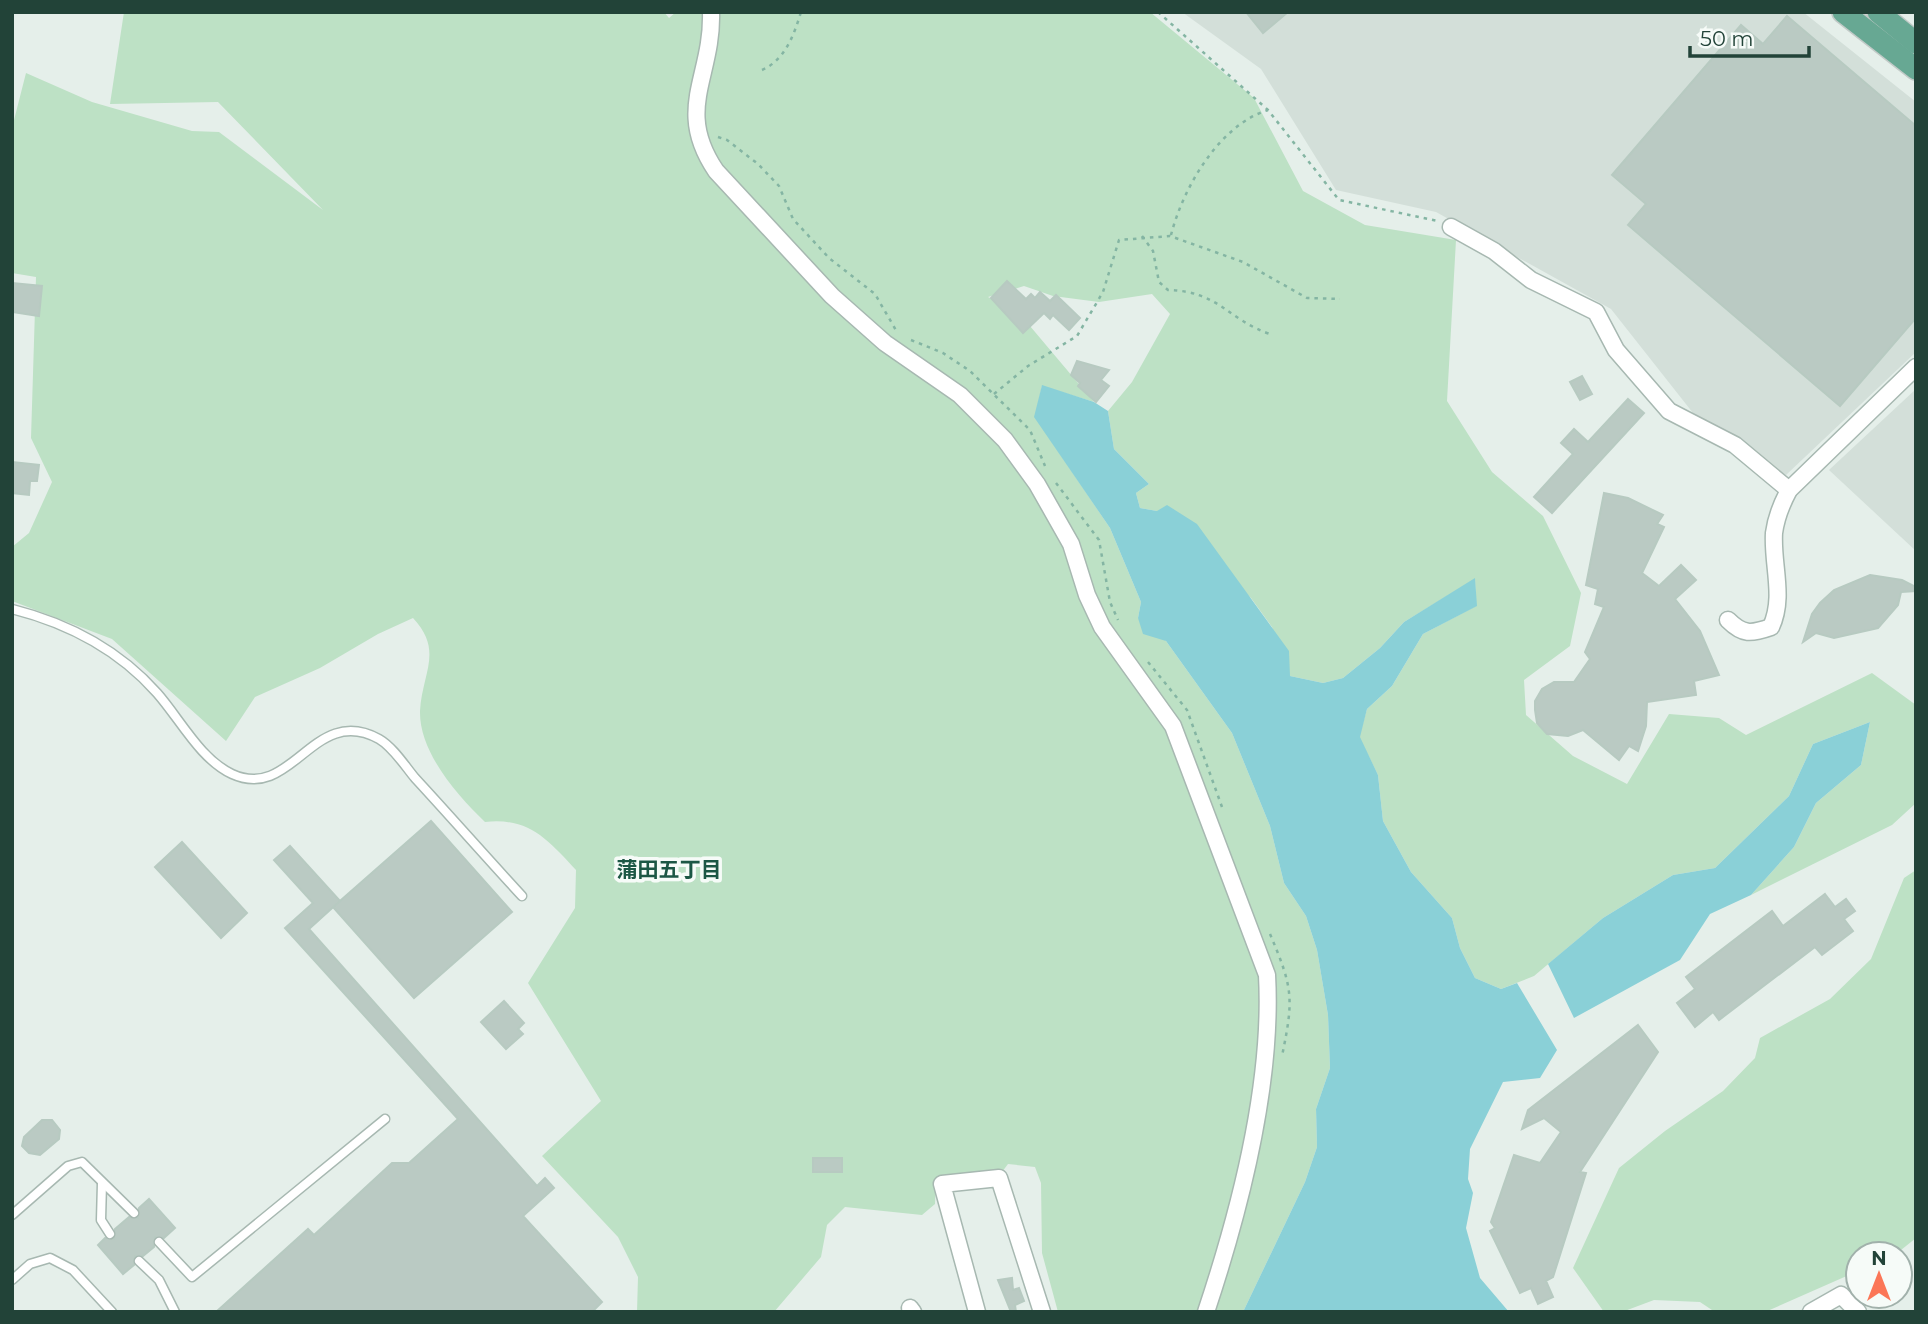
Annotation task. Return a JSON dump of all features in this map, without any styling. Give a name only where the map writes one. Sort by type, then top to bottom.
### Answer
[{"type":"main road","points":[[1843,12],[1916,69]]},
{"type":"main road","points":[[1878,12],[1916,43]]},
{"type":"street","points":[[710,12],[711,32],[695,130],[704,153],[716,171],[832,296],[885,343],[960,395],[1005,440],[1037,484],[1071,544],[1087,594],[1102,626],[1173,726],[1266,975],[1269,1006],[1265,1058],[1241,1196],[1206,1312]]},
{"type":"street","points":[[1451,227],[1494,251],[1531,279],[1596,312],[1616,350],[1669,411],[1735,445],[1789,490]]},
{"type":"street","points":[[1728,620],[1740,631],[1752,634],[1771,627],[1778,612],[1774,532],[1781,505],[1789,490],[1916,367]]},
{"type":"street","points":[[977,1312],[942,1184],[999,1178],[1042,1312]]},
{"type":"street","points":[[1811,1312],[1841,1296],[1858,1312]]},
{"type":"lane","points":[[12,609],[68,628],[105,647],[156,691],[212,760],[231,774],[247,779],[269,777],[285,769],[324,736],[344,730],[381,740],[522,896]]},
{"type":"lane","points":[[159,1242],[192,1277],[385,1119]]},
{"type":"lane","points":[[12,1215],[68,1166],[82,1162],[134,1213]]},
{"type":"lane","points":[[102,1184],[101,1220],[110,1234]]},
{"type":"lane","points":[[12,1280],[30,1264],[50,1258],[74,1269],[112,1312]]},
{"type":"lane","points":[[138,1261],[159,1280],[175,1312]]},
{"type":"path","points":[[762,70],[773,65],[784,53],[801,12]]},
{"type":"path","points":[[1158,12],[1268,110],[1339,200],[1429,216],[1451,227]]},
{"type":"path","points":[[1170,236],[1185,194],[1198,171],[1250,116],[1268,110]]},
{"type":"path","points":[[695,130],[727,140],[758,164],[779,186],[793,219],[829,258],[875,294],[900,336],[943,353],[970,371],[1030,430],[1046,468]]},
{"type":"path","points":[[993,394],[1028,366],[1077,336],[1103,292],[1119,240],[1142,236],[1170,236],[1244,261],[1307,298],[1340,299]]},
{"type":"path","points":[[1142,236],[1153,251],[1159,282],[1168,290],[1190,291],[1209,297],[1255,329],[1270,334]]},
{"type":"path","points":[[1054,480],[1099,540],[1110,602],[1121,627]]},
{"type":"path","points":[[1143,657],[1187,710],[1226,819]]},
{"type":"path","points":[[1266,925],[1286,971],[1292,997],[1281,1062]]},
{"type":"shaded area","points":[[1182,12],[1803,12],[1916,102],[1916,352],[1786,475],[1693,413],[1611,309],[1436,212],[1336,190],[1261,69]]},
{"type":"shaded area","points":[[1916,389],[1916,551],[1829,470]]},
{"type":"green space","points":[[124,12],[664,12],[669,18],[676,12],[1150,12],[1254,98],[1303,191],[1365,225],[1456,240],[1447,401],[1492,472],[1543,516],[1581,593],[1570,646],[1524,680],[1526,715],[1573,756],[1627,784],[1669,714],[1719,718],[1746,735],[1872,673],[1916,705],[1916,803],[1892,825],[1751,895],[1794,847],[1816,803],[1861,765],[1870,722],[1813,744],[1789,796],[1715,868],[1673,875],[1603,918],[1534,976],[1501,989],[1475,978],[1460,948],[1452,918],[1411,872],[1383,821],[1378,775],[1359,737],[1367,709],[1392,686],[1423,634],[1476,606],[1475,579],[1404,622],[1380,648],[1343,678],[1323,683],[1290,676],[1272,627],[1251,598],[1157,511],[1140,508],[1136,493],[1149,484],[1114,449],[1108,411],[1132,382],[1170,314],[1152,294],[1099,302],[1053,296],[1024,286],[988,297],[1019,313],[1094,402],[1042,386],[1035,417],[1110,528],[1141,602],[1138,618],[1166,641],[1232,733],[1270,826],[1284,883],[1306,916],[1317,950],[1328,1015],[1330,1068],[1316,1109],[1317,1147],[1305,1182],[1243,1312],[1058,1312],[1042,1253],[1041,1183],[1035,1167],[1008,1164],[1002,1172],[936,1177],[935,1204],[922,1215],[845,1207],[827,1225],[821,1257],[774,1312],[637,1312],[638,1277],[618,1237],[542,1156],[601,1101],[528,983],[575,908],[576,870],[547,840],[526,827],[500,821],[485,822],[442,772],[421,726],[420,711],[429,652],[422,630],[413,618],[378,634],[320,668],[255,697],[226,741],[112,639],[12,601],[12,547],[29,533],[52,482],[31,438],[36,277],[12,273],[12,128],[26,73],[92,102],[192,131],[219,132],[323,210],[218,102],[110,104]]},
{"type":"green space","points":[[1916,870],[1916,1238],[1844,1240],[1844,1277],[1765,1312],[1715,1312],[1700,1302],[1654,1300],[1622,1312],[1604,1312],[1573,1268],[1619,1168],[1665,1131],[1723,1091],[1755,1058],[1760,1038],[1830,999],[1871,959],[1904,878]]},
{"type":"water","points":[[1042,385],[1094,402],[1108,411],[1114,449],[1149,484],[1136,493],[1140,508],[1157,511],[1167,505],[1197,524],[1289,651],[1290,676],[1323,683],[1343,678],[1380,648],[1404,622],[1475,578],[1477,606],[1423,634],[1392,686],[1367,709],[1360,737],[1378,775],[1383,821],[1411,872],[1452,918],[1460,948],[1475,978],[1501,989],[1517,983],[1557,1050],[1540,1078],[1503,1082],[1470,1149],[1468,1179],[1473,1193],[1466,1228],[1480,1278],[1509,1312],[1243,1312],[1305,1182],[1317,1147],[1316,1109],[1330,1068],[1328,1015],[1317,950],[1306,916],[1284,883],[1270,826],[1232,733],[1166,641],[1143,634],[1138,618],[1141,602],[1110,528],[1034,417]]},
{"type":"water","points":[[1870,722],[1861,765],[1816,803],[1794,847],[1751,895],[1710,914],[1680,960],[1574,1018],[1548,964],[1603,918],[1673,875],[1715,868],[1789,796],[1813,744]]},
{"type":"building","points":[[1246,12],[1288,12],[1263,33]]},
{"type":"building","points":[[1787,16],[1916,126],[1916,318],[1840,406],[1628,225],[1646,204],[1612,175],[1741,25],[1763,44]]},
{"type":"building","points":[[1007,281],[1026,299],[1031,294],[1035,298],[1040,292],[1050,301],[1056,295],[1080,318],[1069,330],[1053,315],[1050,319],[1044,313],[1023,333],[991,298]]},
{"type":"building","points":[[12,283],[42,286],[39,316],[12,312]]},
{"type":"building","points":[[1077,361],[1109,370],[1101,380],[1109,386],[1096,402],[1078,386],[1080,383],[1071,375]]},
{"type":"building","points":[[1582,376],[1592,394],[1580,400],[1570,382]]},
{"type":"building","points":[[1628,399],[1644,413],[1552,513],[1534,497],[1573,454],[1561,443],[1574,429],[1588,442]]},
{"type":"building","points":[[12,462],[39,465],[37,481],[30,481],[29,495],[12,493]]},
{"type":"building","points":[[1604,493],[1628,498],[1663,515],[1657,524],[1664,527],[1642,573],[1659,586],[1681,565],[1696,580],[1675,599],[1700,631],[1719,675],[1694,681],[1696,695],[1647,702],[1646,726],[1638,751],[1629,746],[1619,760],[1583,730],[1568,736],[1547,734],[1537,723],[1535,710],[1535,701],[1542,689],[1554,682],[1574,682],[1590,659],[1585,652],[1604,607],[1595,604],[1598,589],[1586,585]]},
{"type":"building","points":[[1870,575],[1902,580],[1916,587],[1916,591],[1901,592],[1898,605],[1878,628],[1834,638],[1816,633],[1803,642],[1812,614],[1820,603],[1834,590]]},
{"type":"building","points":[[431,821],[512,912],[414,998],[333,907]]},
{"type":"building","points":[[182,842],[247,913],[221,938],[155,867]]},
{"type":"building","points":[[290,846],[340,901],[309,929],[537,1186],[545,1178],[554,1188],[523,1216],[602,1302],[592,1312],[216,1312],[308,1229],[314,1235],[392,1163],[409,1163],[458,1119],[285,928],[313,903],[274,860]]},
{"type":"building","points":[[1825,894],[1835,907],[1846,899],[1855,911],[1844,919],[1853,931],[1822,955],[1815,947],[1719,1020],[1713,1012],[1695,1027],[1677,1003],[1695,989],[1686,977],[1772,911],[1783,926]]},
{"type":"building","points":[[504,1001],[524,1023],[518,1029],[523,1034],[506,1049],[481,1022]]},
{"type":"building","points":[[1638,1025],[1658,1052],[1580,1172],[1586,1173],[1553,1277],[1546,1281],[1553,1297],[1538,1304],[1531,1288],[1520,1293],[1490,1231],[1495,1228],[1491,1222],[1514,1155],[1540,1163],[1561,1132],[1544,1118],[1522,1129],[1528,1110]]},
{"type":"building","points":[[42,1120],[52,1120],[60,1130],[59,1139],[40,1155],[29,1153],[22,1146],[24,1137]]},
{"type":"building","points":[[813,1158],[842,1158],[842,1172],[813,1172]]},
{"type":"building","points":[[149,1199],[175,1228],[164,1238],[155,1237],[154,1247],[143,1256],[135,1256],[134,1265],[123,1274],[98,1245],[105,1238],[114,1239],[115,1229],[129,1217],[138,1218],[139,1208]]},
{"type":"building","points":[[1012,1278],[1013,1290],[1019,1288],[1024,1301],[1015,1305],[1016,1312],[1011,1312],[998,1280]]},
{"type":"district","name":"蒲田五丁目","points":[[669,869]]}]
